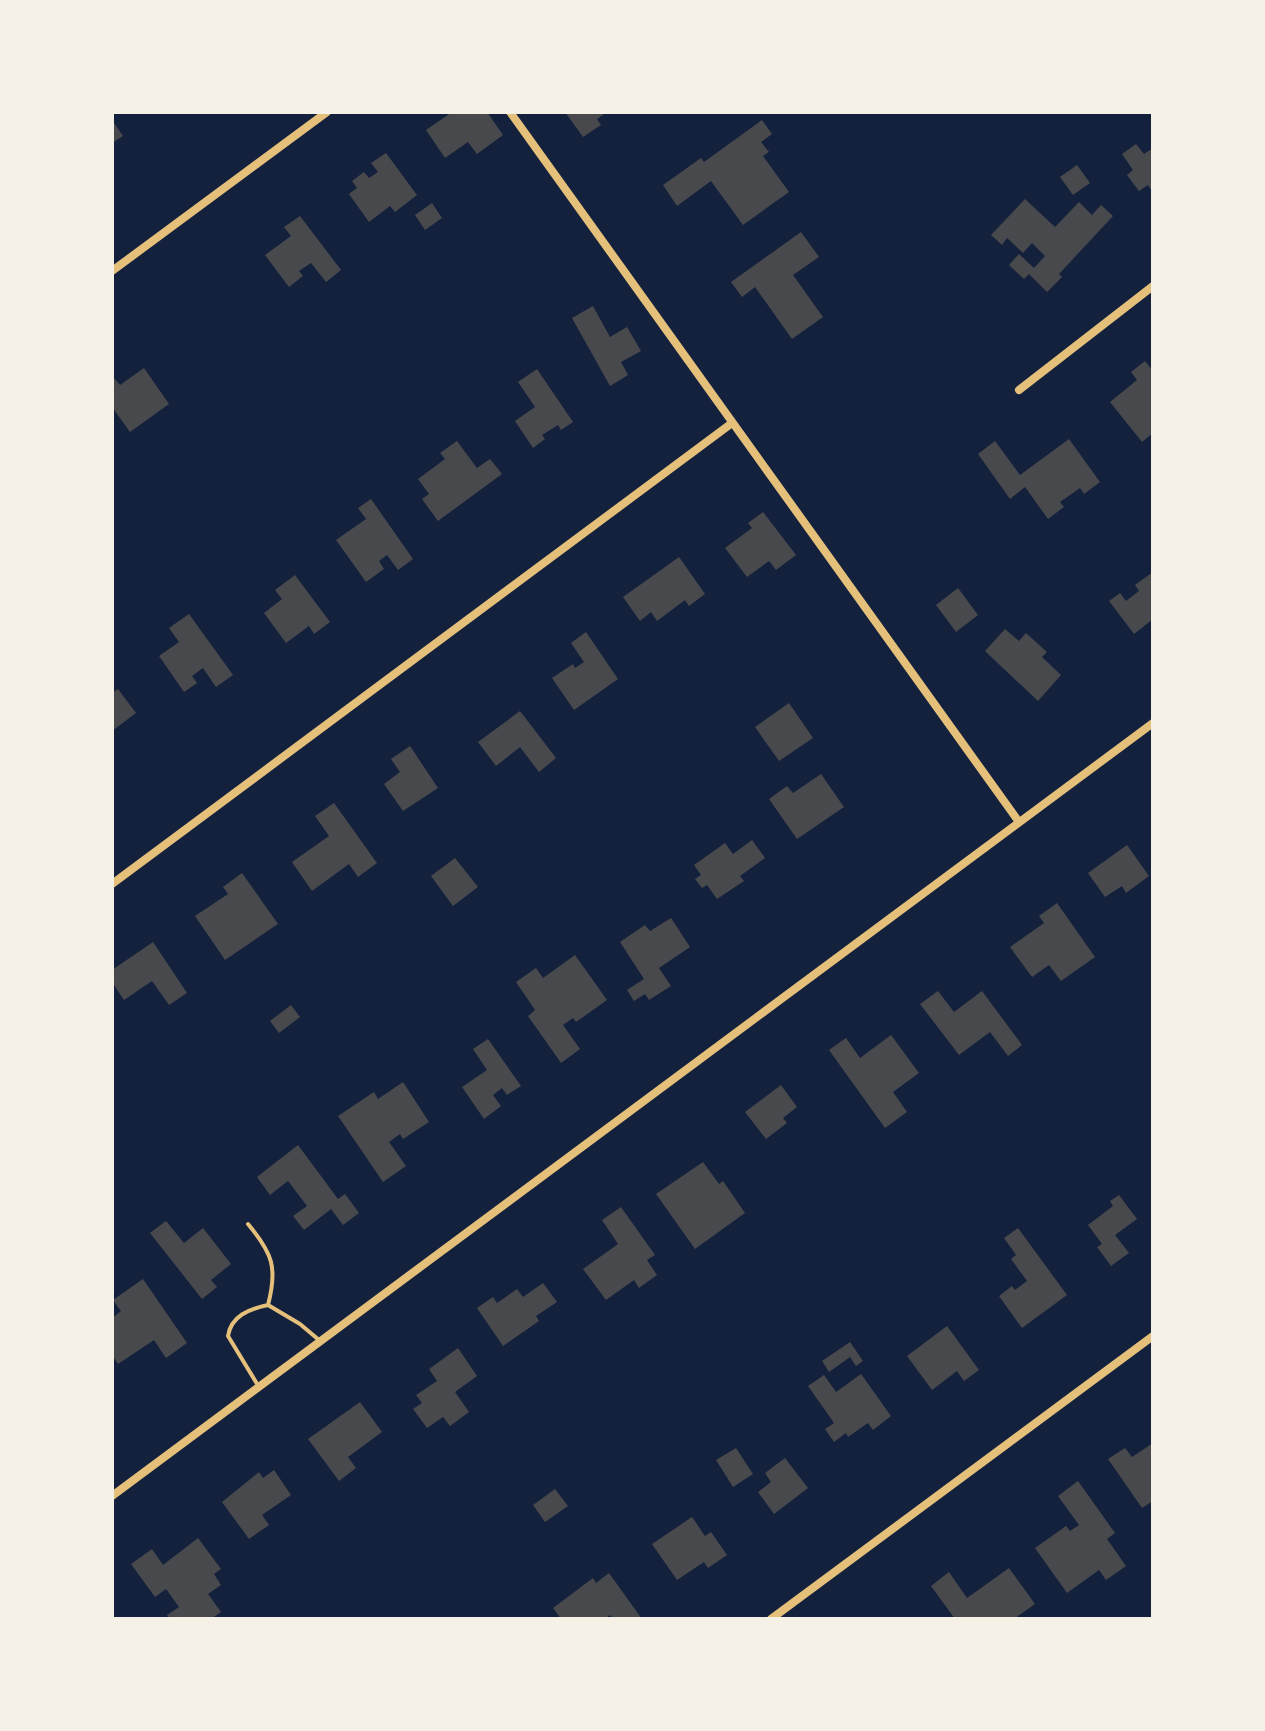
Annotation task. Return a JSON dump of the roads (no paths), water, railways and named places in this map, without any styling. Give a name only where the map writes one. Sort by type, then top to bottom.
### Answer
[{"type":"street","points":[[112,271],[327,112]]},
{"type":"street","points":[[510,112],[1019,822]]},
{"type":"street","points":[[1019,390],[1153,286]]},
{"type":"street","points":[[112,884],[732,423]]},
{"type":"street","points":[[112,1496],[1153,723]]},
{"type":"street","points":[[771,1619],[1153,1336]]},
{"type":"lane","points":[[248,1224],[270,1254],[273,1284],[268,1305]]},
{"type":"lane","points":[[268,1305],[321,1341]]},
{"type":"lane","points":[[259,1387],[228,1336],[230,1325],[239,1316],[268,1305]]}]
